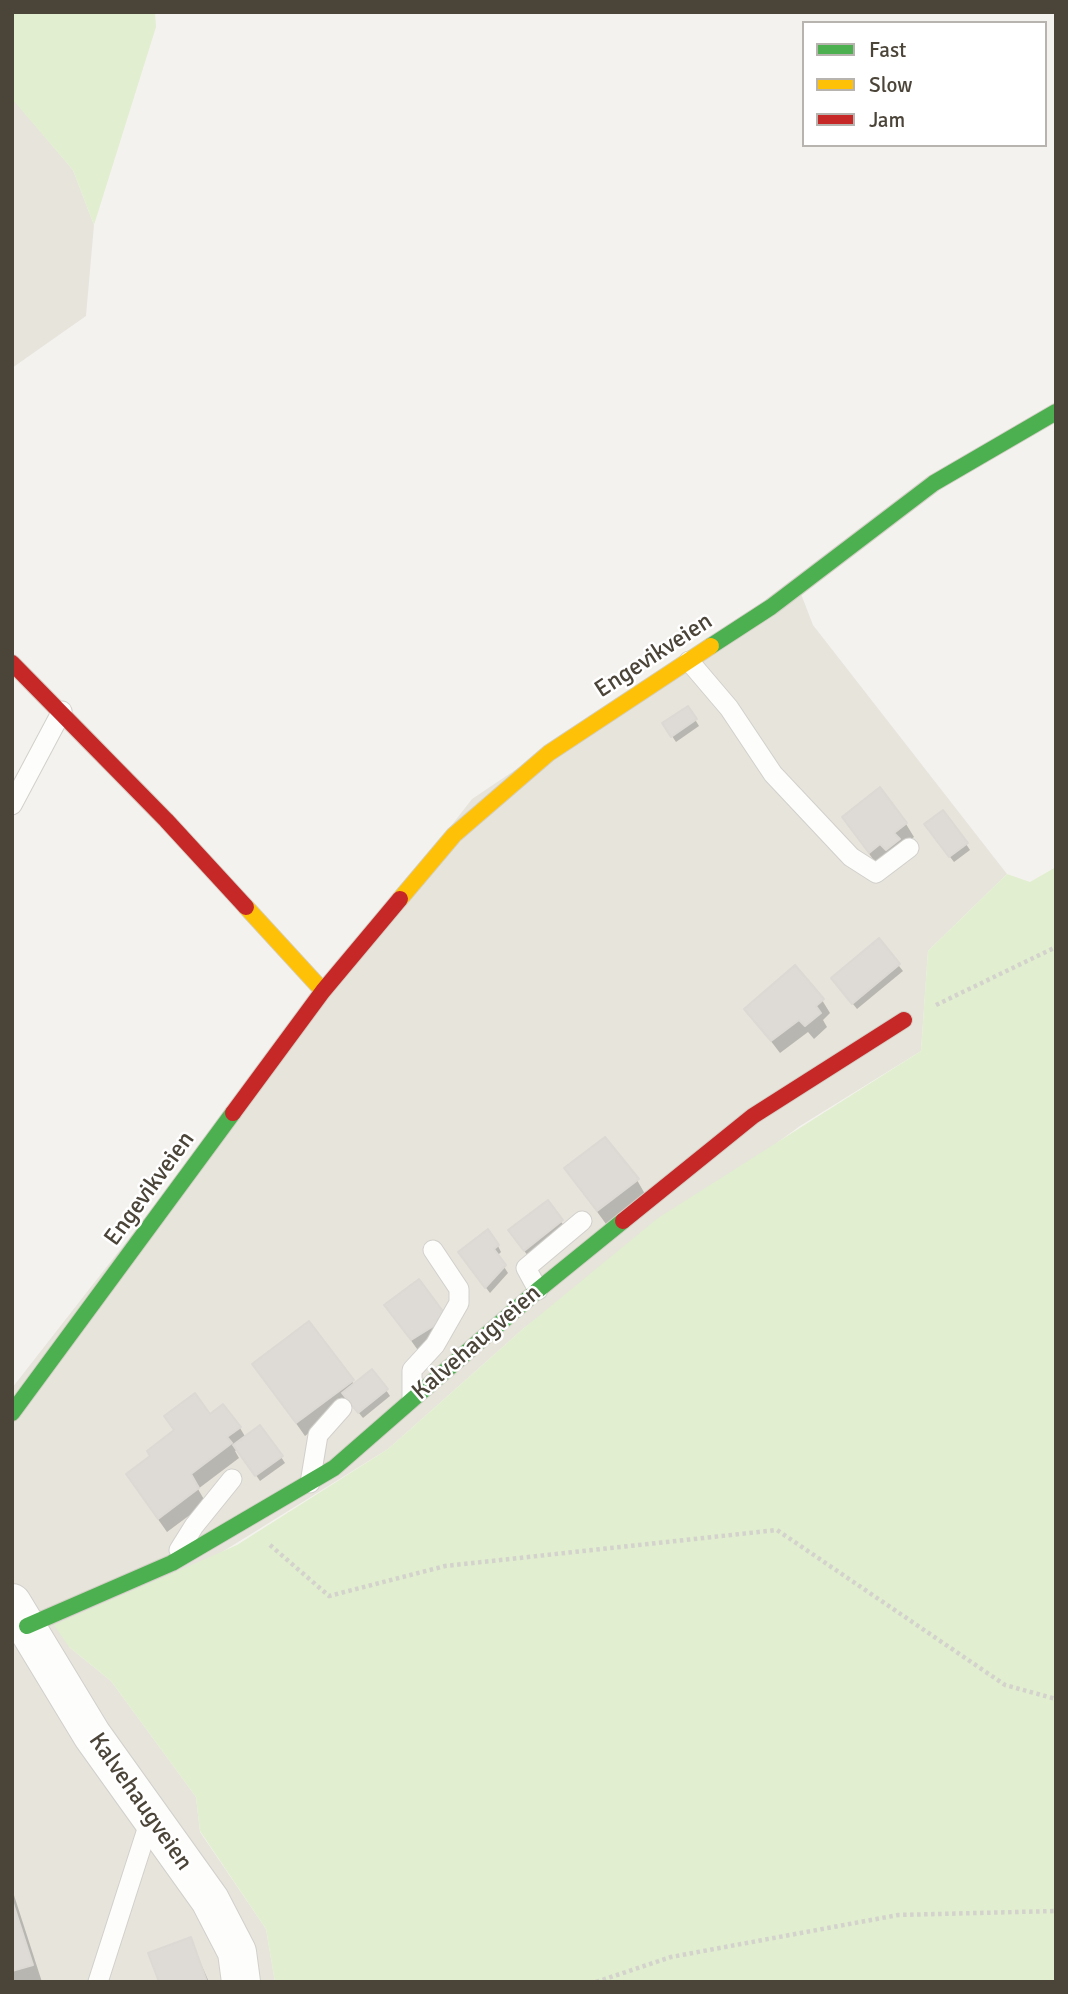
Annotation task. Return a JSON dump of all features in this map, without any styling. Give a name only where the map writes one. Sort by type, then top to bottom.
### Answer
[{"type":"street","name":"Engevikveien","points":[[12,1413],[323,991],[454,835],[549,753],[771,607],[934,483],[1056,412]]},
{"type":"street","points":[[12,663],[62,711],[323,991]]},
{"type":"street","name":"Kalvehaugveien","points":[[241,1982],[237,1952],[210,1900],[150,1820],[92,1735],[19,1614],[172,1563],[310,1484],[359,1448],[412,1398],[538,1290],[753,1116],[904,1020]]},
{"type":"lane","points":[[689,661],[729,708],[773,774],[851,857],[876,873],[909,848]]},
{"type":"lane","points":[[12,805],[62,711]]},
{"type":"lane","points":[[538,1290],[527,1268],[582,1221]]},
{"type":"lane","points":[[412,1398],[412,1370],[435,1345],[459,1303],[459,1289],[433,1250]]},
{"type":"lane","points":[[310,1484],[318,1435],[342,1408]]},
{"type":"lane","points":[[172,1563],[194,1526],[232,1479]]},
{"type":"lane","points":[[99,1982],[150,1820]]},
{"type":"path","points":[[904,1020],[1056,947]]},
{"type":"path","points":[[244,1522],[329,1596],[445,1566],[777,1530],[1005,1685],[1056,1699]]},
{"type":"path","points":[[596,1982],[671,1957],[898,1915],[1056,1911]]},
{"type":"shaded area","points":[[13,99],[73,170],[94,225],[86,316],[12,368]]},
{"type":"shaded area","points":[[796,581],[813,625],[1007,874],[928,951],[921,1051],[800,1126],[524,1328],[388,1449],[69,1647],[111,1681],[196,1797],[200,1832],[266,1929],[275,1982],[12,1982],[12,1388],[472,799]]},
{"type":"green space","points":[[12,12],[155,12],[156,27],[94,225],[73,170],[12,99]]},
{"type":"green space","points":[[1056,867],[1056,1982],[275,1982],[266,1929],[200,1831],[196,1797],[111,1681],[69,1647],[54,1625],[237,1545],[388,1449],[524,1328],[658,1218],[921,1051],[928,951],[1007,874],[1030,882]]},
{"type":"building","points":[[688,706],[697,719],[671,737],[662,723]]},
{"type":"building","points":[[880,787],[907,823],[894,833],[900,839],[886,850],[880,844],[869,853],[842,817]]},
{"type":"building","points":[[943,810],[968,843],[949,857],[924,824]]},
{"type":"building","points":[[879,938],[900,964],[852,1004],[831,978]]},
{"type":"building","points":[[795,965],[824,999],[816,1006],[821,1013],[805,1026],[799,1020],[771,1041],[744,1009]]},
{"type":"building","points":[[605,1137],[639,1179],[597,1211],[564,1168]]},
{"type":"building","points":[[548,1200],[563,1220],[524,1251],[508,1230]]},
{"type":"building","points":[[488,1229],[499,1245],[494,1249],[506,1265],[485,1288],[458,1252]]},
{"type":"building","points":[[419,1279],[445,1314],[438,1319],[440,1322],[411,1340],[384,1305]]},
{"type":"building","points":[[309,1321],[354,1380],[296,1423],[252,1364]]},
{"type":"building","points":[[372,1369],[388,1389],[358,1413],[342,1393]]},
{"type":"building","points":[[195,1393],[210,1414],[223,1404],[241,1427],[227,1437],[232,1443],[191,1474],[199,1488],[158,1519],[126,1474],[150,1456],[147,1451],[174,1430],[164,1416]]},
{"type":"building","points":[[260,1425],[283,1456],[255,1476],[233,1445]]},
{"type":"building","points":[[12,1900],[33,1965],[12,1971]]},
{"type":"building","points":[[191,1937],[207,1982],[159,1982],[148,1953]]},
{"type":"traffic: fast","points":[[711,646],[771,607],[934,483],[1056,412]]},
{"type":"traffic: fast","points":[[12,1413],[233,1113]]},
{"type":"traffic: fast","points":[[27,1626],[172,1563],[334,1468],[538,1290],[623,1221]]},
{"type":"traffic: slow","points":[[400,899],[454,835],[549,753],[711,646]]},
{"type":"traffic: slow","points":[[246,907],[323,991]]},
{"type":"traffic: jam","points":[[12,663],[166,820],[246,907]]},
{"type":"traffic: jam","points":[[233,1113],[323,991],[400,899]]},
{"type":"traffic: jam","points":[[623,1221],[753,1116],[904,1020]]}]
